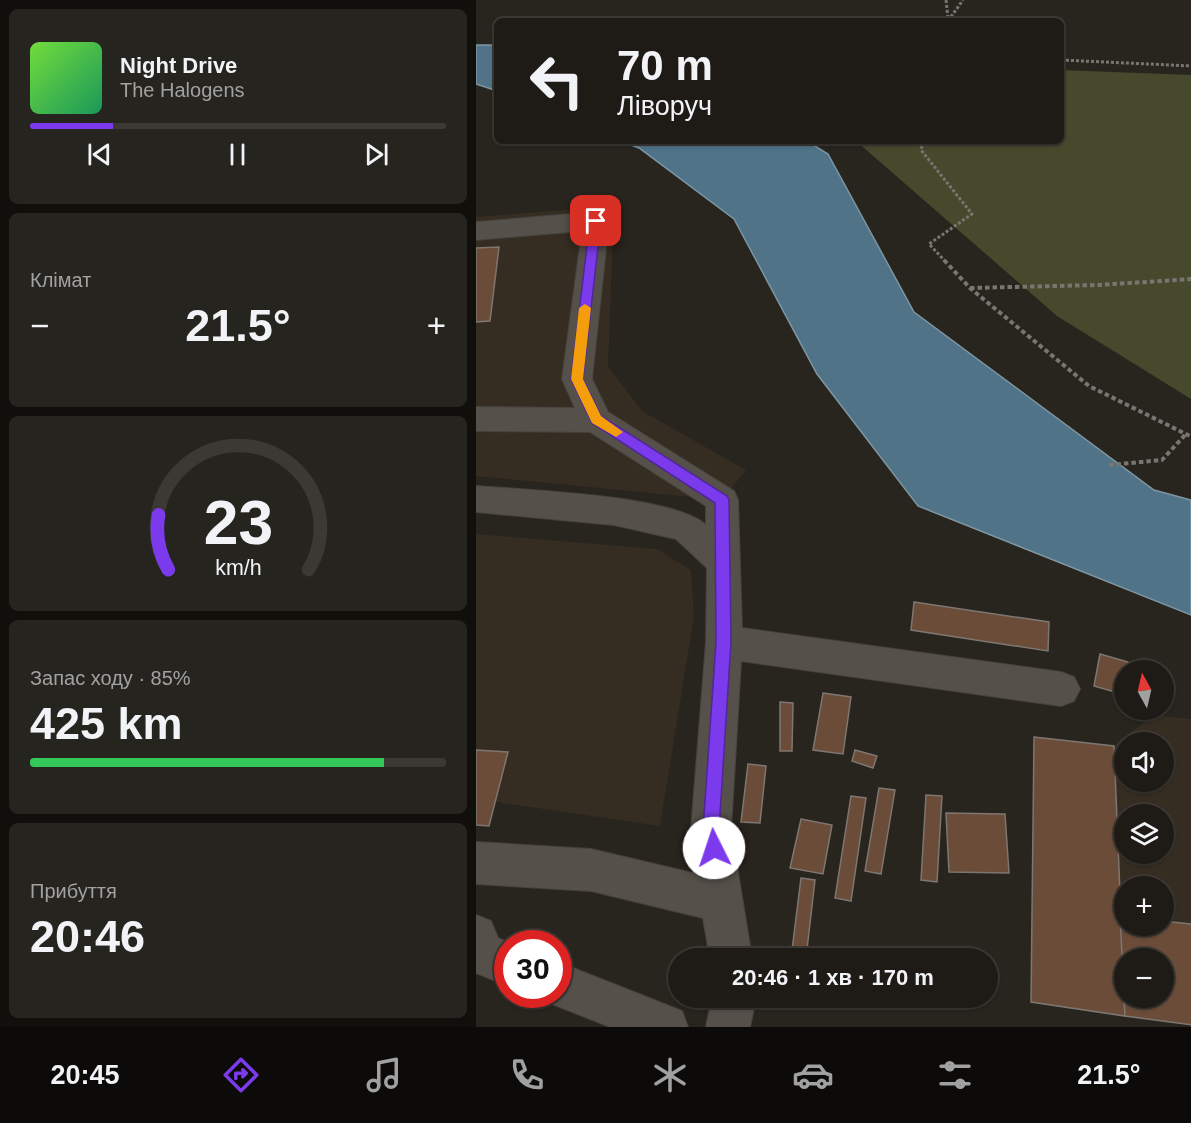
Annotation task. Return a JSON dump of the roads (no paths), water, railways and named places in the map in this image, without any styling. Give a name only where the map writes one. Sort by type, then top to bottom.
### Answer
[{"type":"street","points":[[476,231],[596,221],[577,379],[596,420]]},
{"type":"street","points":[[476,419],[596,420],[722,500],[724,642],[711,830],[729,948]]},
{"type":"street","points":[[476,499],[614,511],[686,527],[724,562]]},
{"type":"street","points":[[724,642],[1061,689]]},
{"type":"street","points":[[476,863],[591,870],[722,901]]},
{"type":"street","points":[[476,936],[480,952],[494,958]]},
{"type":"street","points":[[572,990],[666,1027]]},
{"type":"street","points":[[728,1027],[732,1008]]},
{"type":"water","points":[[476,45],[494,45],[494,90],[476,84]]},
{"type":"water","points":[[629,144],[812,144],[828,154],[914,312],[1154,490],[1191,500],[1191,615],[918,506],[817,374],[734,219],[639,148]]}]
